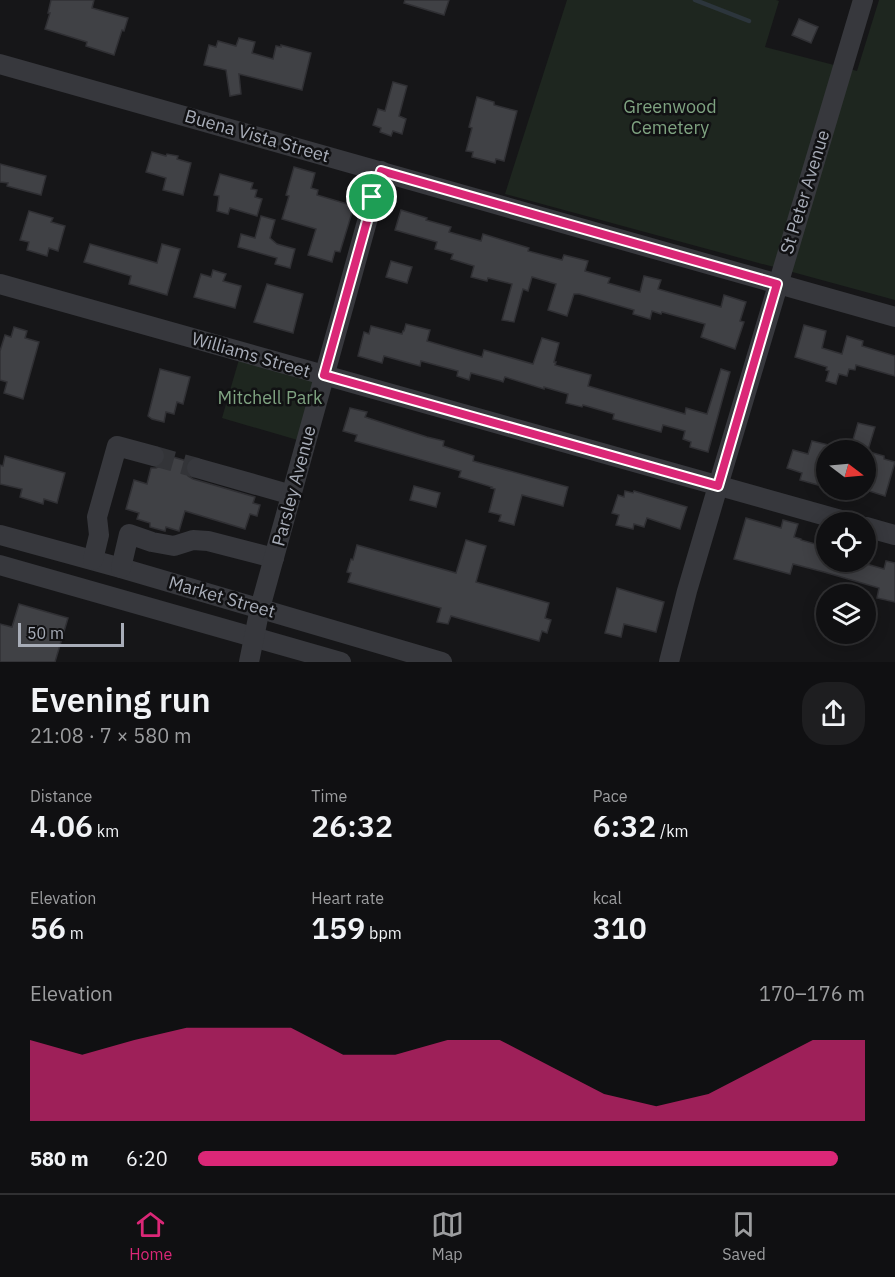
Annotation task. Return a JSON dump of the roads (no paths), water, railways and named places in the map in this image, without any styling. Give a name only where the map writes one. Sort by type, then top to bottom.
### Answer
[{"type":"street","name":"St Peter Avenue","points":[[669,662],[687,591],[863,0]]},
{"type":"street","name":"Buena Vista Street","points":[[0,64],[895,317]]},
{"type":"street","name":"Parsley Avenue","points":[[249,662],[260,608],[381,171]]},
{"type":"street","name":"Williams Street","points":[[0,284],[816,513]]},
{"type":"street","points":[[93,560],[99,536],[98,518],[117,446],[154,456]]},
{"type":"street","points":[[197,468],[292,495]]},
{"type":"street","points":[[876,530],[895,535]]},
{"type":"street","points":[[121,568],[129,534],[152,542],[174,546],[193,540],[208,541],[274,558]]},
{"type":"street","name":"Market Street","points":[[0,535],[442,662]]},
{"type":"street","name":"Market Street","points":[[0,566],[341,662]]},
{"type":"waterway","points":[[695,0],[749,21]]},
{"type":"tunnel","points":[[154,456],[197,468]]},
{"type":"park label","name":"Greenwood Cemetery","points":[[670,117]]},
{"type":"park label","name":"Mitchell Park","points":[[270,398]]}]
